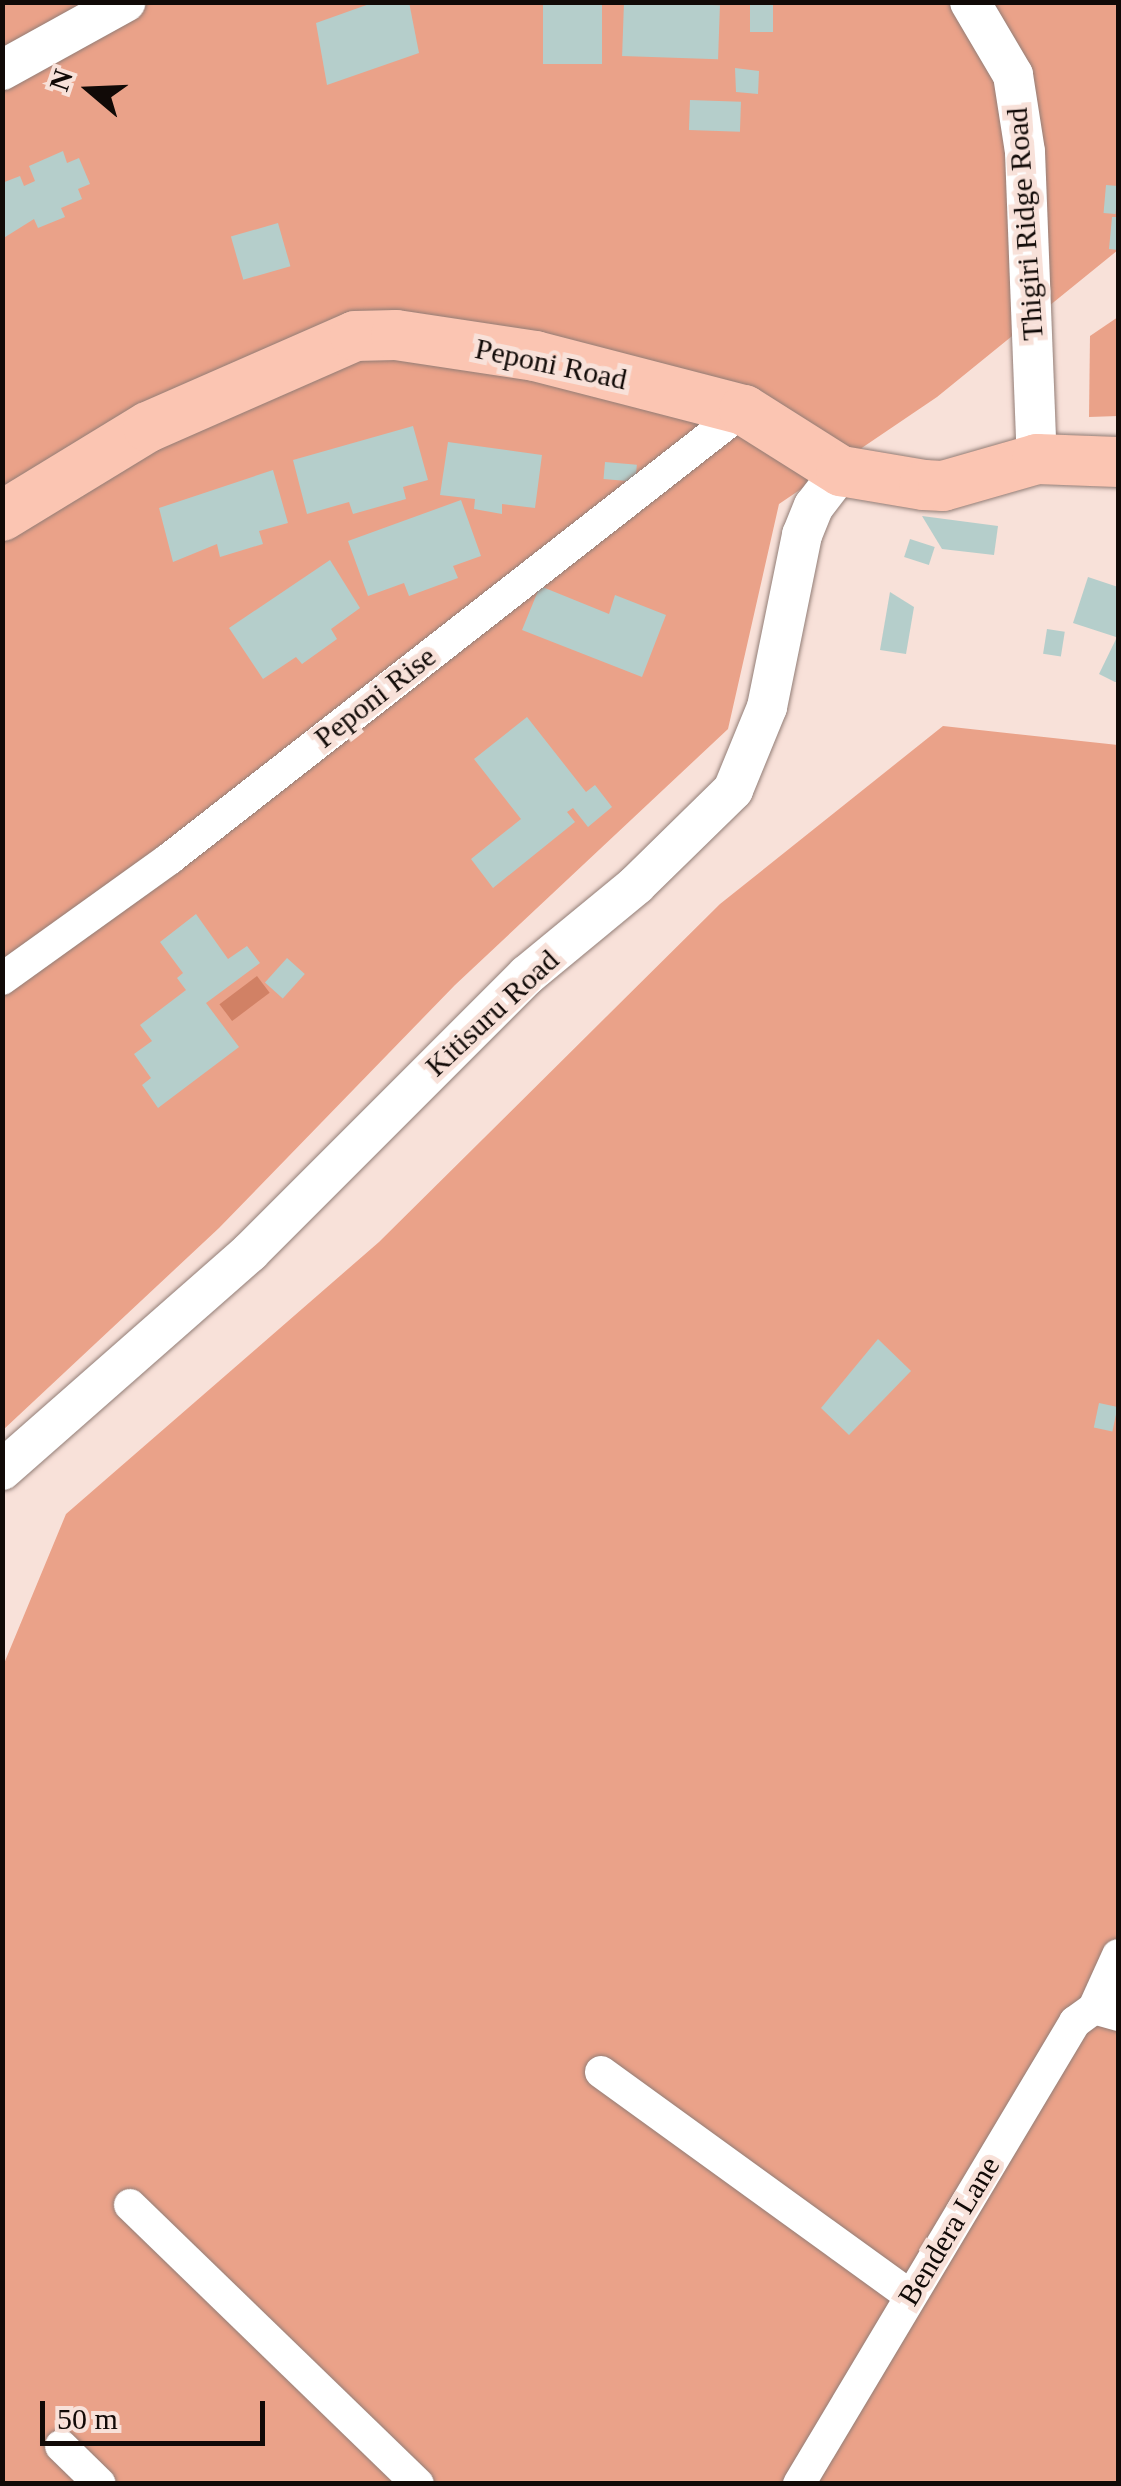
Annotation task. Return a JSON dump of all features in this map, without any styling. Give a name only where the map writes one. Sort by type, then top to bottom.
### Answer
[{"type":"main road","name":"Peponi Road","points":[[2,516],[148,427],[356,336],[534,356],[744,410],[841,471],[943,486],[1037,459],[1118,462]]},
{"type":"street","points":[[2,70],[125,2]]},
{"type":"street","name":"Thigiri Ridge Road","points":[[970,2],[1013,75],[1025,152],[1037,459]]},
{"type":"street","name":"Peponi Rise","points":[[2,979],[169,859],[744,410]]},
{"type":"street","name":"Kitisuru Road","points":[[2,1470],[250,1252],[528,976],[636,885],[733,790],[767,708],[802,535],[814,506],[841,471]]},
{"type":"street","name":"Bendera Lane","points":[[799,2484],[1075,2022],[1106,2011],[1118,1954]]},
{"type":"street","points":[[601,2072],[910,2296]]},
{"type":"street","points":[[130,2205],[418,2484]]},
{"type":"street","points":[[61,2446],[100,2484]]},
{"type":"shaded area","points":[[3,3],[1118,3],[1118,250],[937,397],[779,504],[728,729],[455,985],[219,1228],[3,1430]]},
{"type":"shaded area","points":[[1118,317],[1118,416],[1089,417],[1090,336]]},
{"type":"shaded area","points":[[943,726],[1118,745],[1118,2483],[3,2484],[3,1666],[66,1514],[379,1242],[720,904]]},
{"type":"shaded area","points":[[257,976],[270,993],[232,1021],[219,1004]]},
{"type":"building","points":[[375,2],[409,2],[419,53],[327,85],[316,23]]},
{"type":"building","points":[[543,2],[602,2],[602,64],[543,64]]},
{"type":"building","points":[[624,2],[720,5],[718,59],[622,56]]},
{"type":"building","points":[[750,2],[773,2],[773,32],[750,32]]},
{"type":"building","points":[[735,68],[759,71],[758,94],[736,92]]},
{"type":"building","points":[[690,100],[741,102],[740,132],[689,130]]},
{"type":"building","points":[[63,151],[67,163],[79,158],[90,184],[78,189],[82,199],[61,208],[65,217],[38,228],[34,219],[2,239],[2,183],[20,176],[24,186],[35,181],[29,166]]},
{"type":"building","points":[[1106,185],[1118,186],[1116,214],[1104,213]]},
{"type":"building","points":[[1112,217],[1118,217],[1118,250],[1109,249]]},
{"type":"building","points":[[278,223],[290,266],[243,280],[231,237]]},
{"type":"building","points":[[413,426],[428,480],[403,487],[406,499],[353,514],[349,502],[307,514],[293,460]]},
{"type":"building","points":[[448,442],[542,455],[535,508],[502,504],[502,514],[474,509],[475,499],[440,495]]},
{"type":"building","points":[[605,462],[637,465],[635,482],[604,479]]},
{"type":"building","points":[[273,470],[288,523],[259,531],[263,544],[220,557],[217,544],[173,562],[159,508]]},
{"type":"building","points":[[461,500],[481,556],[453,566],[458,578],[409,596],[404,583],[368,596],[348,541]]},
{"type":"building","points":[[922,516],[998,526],[994,555],[942,549]]},
{"type":"building","points":[[910,539],[935,547],[929,565],[904,557]]},
{"type":"building","points":[[330,560],[360,608],[331,629],[337,639],[302,664],[296,657],[263,679],[229,628]]},
{"type":"building","points":[[1088,577],[1118,587],[1116,637],[1073,623]]},
{"type":"building","points":[[540,586],[609,614],[615,595],[666,615],[642,677],[522,630]]},
{"type":"building","points":[[890,592],[914,607],[906,654],[880,650]]},
{"type":"building","points":[[1047,629],[1065,632],[1061,657],[1043,654]]},
{"type":"building","points":[[1118,635],[1118,682],[1115,682],[1099,674]]},
{"type":"building","points":[[527,717],[586,792],[595,785],[612,807],[588,827],[573,808],[567,812],[575,822],[493,888],[471,859],[521,819],[474,759]]},
{"type":"building","points":[[196,914],[228,959],[247,946],[260,963],[206,1003],[239,1047],[158,1108],[142,1085],[151,1078],[134,1054],[152,1041],[140,1025],[186,990],[177,978],[183,973],[160,942]]},
{"type":"building","points":[[287,958],[305,974],[283,999],[265,983]]},
{"type":"building","points":[[878,1339],[911,1371],[849,1435],[821,1408]]},
{"type":"building","points":[[1099,1403],[1118,1407],[1112,1431],[1094,1427]]}]
